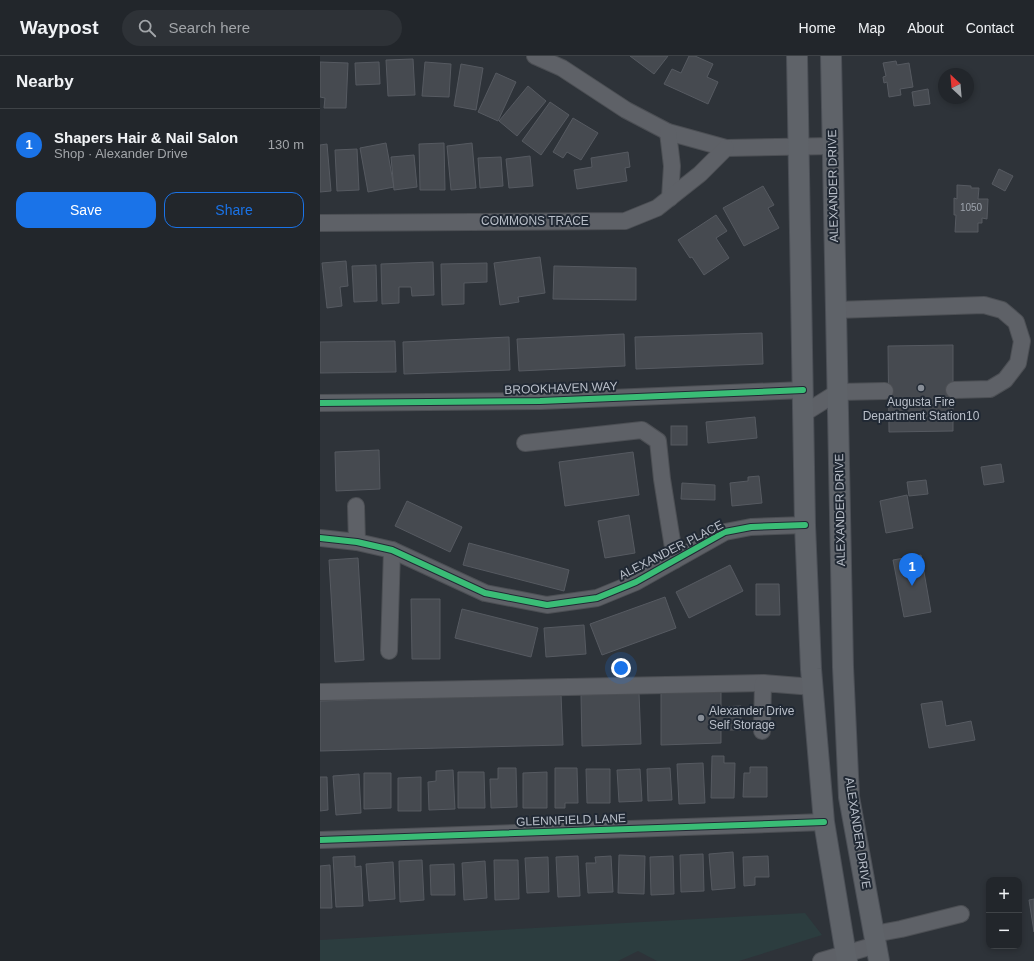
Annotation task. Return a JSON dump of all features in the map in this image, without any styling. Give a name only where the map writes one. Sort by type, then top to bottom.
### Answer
[{"type":"main road","points":[[797,56],[805,525],[812,687],[824,822],[846,957]]},
{"type":"main road","name":"ALEXANDER DRIVE","points":[[831,56],[843,667],[850,797],[877,947]]},
{"type":"street","points":[[535,56],[562,68],[626,110],[668,132],[726,148],[832,146]]},
{"type":"street","points":[[668,132],[672,166],[670,198]]},
{"type":"street","name":"COMMONS TRACE","points":[[320,223],[625,221],[657,208],[700,174],[726,148]]},
{"type":"street","points":[[836,310],[984,305],[1002,310],[1016,322],[1020,334],[1022,341],[1018,363],[1005,380],[990,389],[954,390]]},
{"type":"street","name":"BROOKHAVEN WAY","points":[[320,403],[540,401],[803,390]]},
{"type":"street","points":[[803,414],[838,392],[885,391]]},
{"type":"street","points":[[526,443],[642,430],[658,441],[662,479],[675,560]]},
{"type":"street","points":[[356,506],[357,542]]},
{"type":"street","name":"ALEXANDER PLACE","points":[[320,538],[357,542],[392,550],[485,592],[547,604],[597,598],[636,582],[725,532],[751,527],[805,525]]},
{"type":"street","points":[[389,651],[392,550]]},
{"type":"street","points":[[320,692],[762,683],[812,687]]},
{"type":"street","points":[[762,683],[762,731]]},
{"type":"street","name":"GLENNFIELD LANE","points":[[320,840],[824,822]]},
{"type":"street","points":[[821,961],[846,957],[877,947],[901,929],[961,914]]},
{"type":"shaded area","points":[[805,913],[822,935],[739,961],[657,961],[638,951],[618,961],[320,961],[320,940]]},
{"type":"building","points":[[630,56],[668,56],[654,74]]},
{"type":"building","points":[[689,56],[695,56],[713,64],[707,77],[718,82],[708,104],[664,84],[672,69],[681,73]]},
{"type":"building","points":[[413,59],[415,95],[388,96],[386,60]]},
{"type":"building","points":[[896,61],[897,65],[909,63],[913,87],[900,89],[901,95],[889,97],[887,82],[884,83],[883,77],[886,76],[883,63]]},
{"type":"building","points":[[320,62],[348,63],[346,108],[324,108],[325,98],[320,97]]},
{"type":"building","points":[[379,62],[380,84],[356,85],[355,63]]},
{"type":"building","points":[[425,62],[451,64],[449,97],[422,96]]},
{"type":"building","points":[[461,64],[483,68],[476,110],[454,106]]},
{"type":"building","points":[[496,73],[516,82],[498,121],[478,112]]},
{"type":"building","points":[[528,86],[546,101],[517,136],[499,121]]},
{"type":"building","points":[[928,89],[930,104],[914,106],[912,92]]},
{"type":"building","points":[[550,102],[569,115],[541,155],[522,141]]},
{"type":"building","points":[[573,118],[598,133],[581,160],[567,152],[563,158],[553,152]]},
{"type":"building","points":[[386,143],[394,187],[368,192],[360,148]]},
{"type":"building","points":[[444,143],[445,190],[420,190],[419,144]]},
{"type":"building","points":[[472,143],[476,188],[451,190],[447,146]]},
{"type":"building","points":[[327,144],[331,191],[320,192],[320,145]]},
{"type":"building","points":[[357,149],[359,190],[337,191],[335,150]]},
{"type":"building","points":[[628,152],[630,167],[625,168],[627,181],[577,189],[574,170],[592,167],[591,158]]},
{"type":"building","points":[[414,155],[417,187],[394,190],[391,157]]},
{"type":"building","points":[[530,156],[533,186],[509,188],[506,159]]},
{"type":"building","points":[[501,157],[503,186],[480,188],[478,158]]},
{"type":"building","points":[[999,169],[1013,176],[1005,191],[992,184]]},
{"type":"building","points":[[957,185],[979,188],[978,199],[988,199],[987,219],[982,218],[982,223],[978,223],[978,232],[955,232],[956,215],[954,215],[954,198],[957,199]]},
{"type":"building","points":[[763,186],[774,205],[768,208],[779,228],[744,246],[723,208]]},
{"type":"building","points":[[716,215],[727,231],[716,238],[729,258],[704,275],[678,240]]},
{"type":"building","points":[[540,257],[545,293],[518,297],[519,302],[500,305],[494,263]]},
{"type":"building","points":[[346,261],[348,286],[340,287],[342,306],[327,308],[322,263]]},
{"type":"building","points":[[433,262],[434,295],[412,296],[411,287],[399,287],[399,303],[382,304],[381,264]]},
{"type":"building","points":[[487,263],[487,282],[464,283],[464,304],[442,305],[441,264]]},
{"type":"building","points":[[376,265],[377,301],[354,302],[352,266]]},
{"type":"building","points":[[554,266],[636,268],[636,300],[553,299]]},
{"type":"building","points":[[762,333],[763,364],[636,369],[635,337]]},
{"type":"building","points":[[624,334],[625,366],[519,371],[517,339]]},
{"type":"building","points":[[509,337],[510,370],[404,374],[403,342]]},
{"type":"building","points":[[395,341],[396,372],[320,373],[320,342]]},
{"type":"building","name":"Augusta Fire Department Station10","points":[[953,345],[953,431],[889,432],[888,346]]},
{"type":"building","points":[[755,417],[757,438],[708,443],[706,422]]},
{"type":"building","points":[[671,426],[687,426],[687,445],[671,445]]},
{"type":"building","points":[[379,450],[380,489],[336,491],[335,452]]},
{"type":"building","points":[[633,452],[639,495],[565,506],[559,462]]},
{"type":"building","points":[[1001,464],[1004,482],[984,485],[981,467]]},
{"type":"building","points":[[759,476],[762,503],[732,506],[730,483],[748,481],[748,477]]},
{"type":"building","points":[[926,480],[928,494],[909,496],[907,482]]},
{"type":"building","points":[[682,483],[715,485],[715,500],[681,499]]},
{"type":"building","points":[[907,495],[913,528],[886,533],[880,501]]},
{"type":"building","points":[[407,501],[462,527],[450,552],[395,526]]},
{"type":"building","points":[[629,515],[635,553],[605,558],[598,521]]},
{"type":"building","points":[[469,543],[569,570],[564,591],[463,565]]},
{"type":"building","points":[[921,555],[931,612],[904,617],[893,560]]},
{"type":"building","points":[[358,558],[364,660],[335,662],[329,560]]},
{"type":"building","points":[[730,565],[743,591],[689,618],[676,592]]},
{"type":"building","points":[[756,584],[779,584],[780,615],[756,615]]},
{"type":"building","points":[[665,597],[676,628],[602,655],[590,624]]},
{"type":"building","points":[[411,599],[440,599],[440,659],[412,659]]},
{"type":"building","points":[[462,609],[538,628],[531,657],[455,638]]},
{"type":"building","points":[[584,625],[586,654],[546,657],[544,628]]},
{"type":"building","name":"Alexander Drive Self Storage","points":[[721,690],[721,707],[741,706],[741,730],[721,730],[721,743],[661,745],[661,691]]},
{"type":"building","points":[[639,693],[641,744],[582,746],[581,695]]},
{"type":"building","points":[[561,694],[563,745],[320,751],[320,701]]},
{"type":"building","points":[[942,701],[946,726],[971,721],[975,740],[929,748],[921,704]]},
{"type":"building","points":[[712,756],[724,756],[724,763],[735,763],[734,798],[711,798]]},
{"type":"building","points":[[703,763],[705,803],[679,804],[677,764]]},
{"type":"building","points":[[750,767],[767,767],[767,797],[743,797],[744,773],[750,773]]},
{"type":"building","points":[[498,768],[516,768],[517,807],[491,808],[490,779],[498,779]]},
{"type":"building","points":[[555,768],[577,768],[578,803],[565,803],[565,808],[555,808]]},
{"type":"building","points":[[670,768],[672,800],[648,801],[647,769]]},
{"type":"building","points":[[586,769],[610,769],[610,803],[587,803]]},
{"type":"building","points":[[640,769],[642,801],[619,802],[617,770]]},
{"type":"building","points":[[453,770],[455,809],[429,810],[428,782],[436,781],[436,771]]},
{"type":"building","points":[[458,772],[484,772],[485,808],[458,808]]},
{"type":"building","points":[[547,772],[547,808],[523,808],[523,773]]},
{"type":"building","points":[[364,773],[391,773],[391,808],[364,809]]},
{"type":"building","points":[[359,774],[361,813],[336,815],[333,776]]},
{"type":"building","points":[[320,777],[327,777],[328,810],[320,811]]},
{"type":"building","points":[[421,777],[421,811],[398,811],[398,778]]},
{"type":"building","points":[[733,852],[735,888],[712,890],[709,854]]},
{"type":"building","points":[[703,854],[704,891],[681,892],[680,855]]},
{"type":"building","points":[[619,855],[645,856],[644,894],[618,893]]},
{"type":"building","points":[[355,856],[355,867],[361,866],[363,906],[336,907],[333,857]]},
{"type":"building","points":[[578,856],[580,896],[558,897],[556,857]]},
{"type":"building","points":[[611,856],[613,892],[588,893],[586,863],[596,863],[595,857]]},
{"type":"building","points":[[673,856],[674,894],[651,895],[650,857]]},
{"type":"building","points":[[768,856],[769,877],[755,877],[755,885],[744,886],[743,857]]},
{"type":"building","points":[[548,857],[549,892],[527,893],[525,858]]},
{"type":"building","points":[[422,860],[424,900],[400,902],[399,861]]},
{"type":"building","points":[[494,860],[518,860],[519,899],[495,900]]},
{"type":"building","points":[[485,861],[487,898],[464,900],[462,863]]},
{"type":"building","points":[[393,862],[395,899],[369,901],[366,864]]},
{"type":"building","points":[[454,864],[455,895],[431,895],[430,865]]},
{"type":"building","points":[[330,865],[332,908],[320,908],[320,866]]},
{"type":"building","points":[[1034,899],[1034,932],[1029,900]]},
{"type":"cycle path","points":[[320,403],[540,401],[803,390]]},
{"type":"cycle path","points":[[320,538],[357,542],[392,550],[485,593],[547,605],[597,598],[636,582],[725,532],[751,527],[805,525]]},
{"type":"cycle path","points":[[320,840],[824,822]]},
{"type":"place","name":"Augusta Fire Department Station10","points":[[921,388]]},
{"type":"place","name":"Shapers Hair & Nail Salon","points":[[912,586]]},
{"type":"place","name":"Alexander Drive Self Storage","points":[[701,718]]}]
